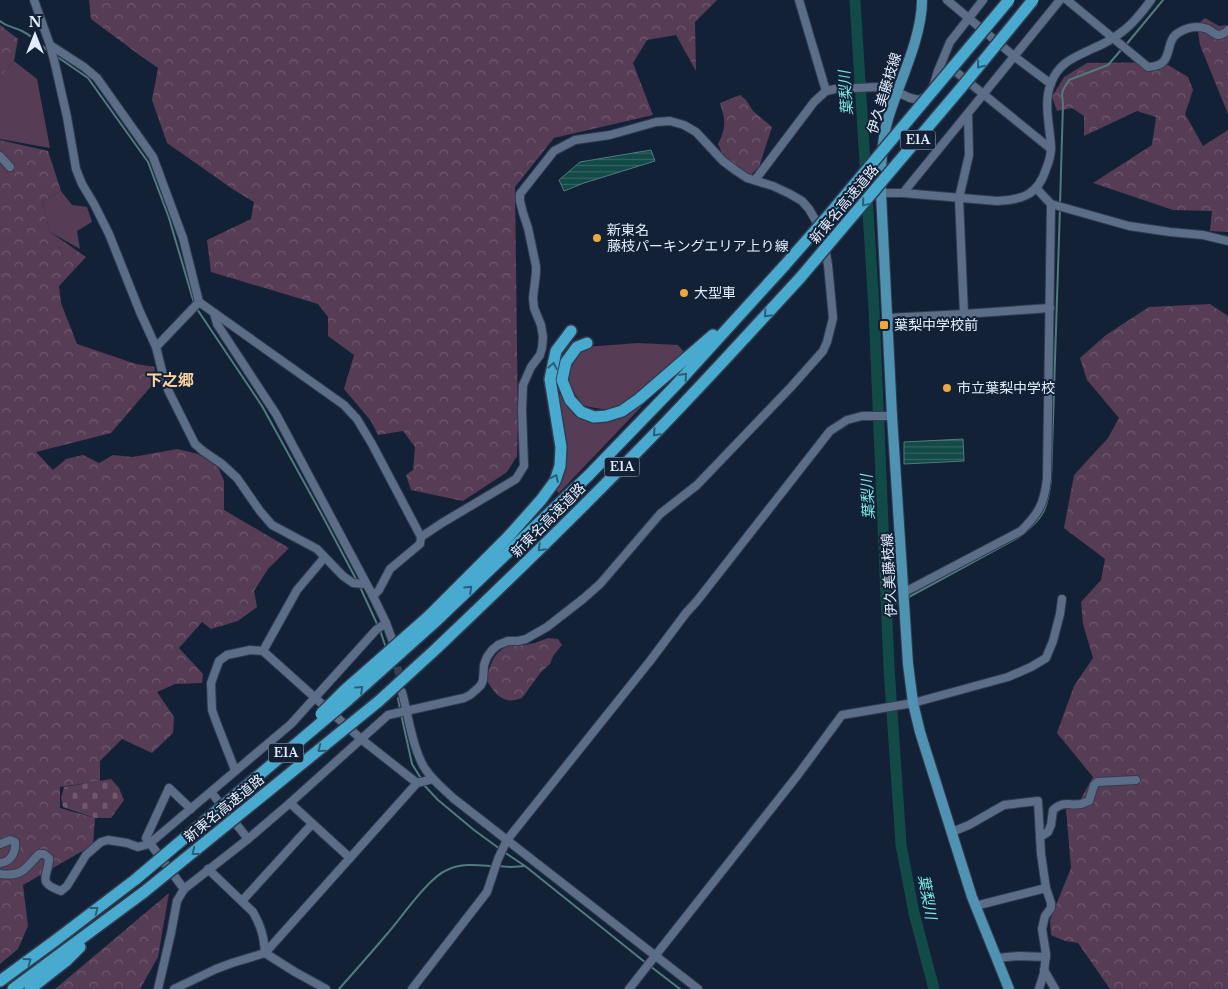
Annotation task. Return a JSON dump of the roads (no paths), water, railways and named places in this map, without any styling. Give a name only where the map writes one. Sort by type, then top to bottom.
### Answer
[{"type":"highway","name":"新東名高速道路","points":[[0,981],[136,879],[277,761],[348,700],[431,620],[589,475],[676,386],[827,217],[1009,0]]},
{"type":"highway","name":"新東名高速道路","points":[[13,989],[63,957],[372,707],[488,600],[619,470],[711,375],[800,278],[1034,0]]},
{"type":"highway","points":[[586,343],[577,347],[566,362],[562,380],[570,400],[581,412],[594,417],[606,416],[622,411],[639,399],[745,308]]},
{"type":"highway","points":[[431,620],[541,500],[555,481],[560,466],[561,446],[550,379],[556,351],[571,332]]},
{"type":"highway","points":[[30,989],[63,957]]},
{"type":"main road","name":"伊久美藤枝線","points":[[922,0],[918,32],[887,122],[882,149],[881,193],[892,416],[910,703],[975,906],[1010,989]]},
{"type":"street","points":[[34,0],[50,45],[67,117],[76,169],[109,234],[156,347],[162,375],[168,390],[196,444],[203,452],[222,464],[237,478],[272,525],[317,549],[324,558],[353,583],[366,584]]},
{"type":"street","points":[[799,0],[826,92]]},
{"type":"street","points":[[947,0],[1015,57],[1051,84]]},
{"type":"street","points":[[755,180],[814,102],[826,92],[835,89],[877,87],[919,100],[925,97],[934,84],[950,42],[983,0]]},
{"type":"street","points":[[903,193],[1060,0]]},
{"type":"street","points":[[1067,0],[1148,67],[1155,67],[1163,62],[1169,51],[1172,38],[1177,33],[1192,26],[1206,29],[1216,35],[1228,30]]},
{"type":"street","points":[[881,193],[903,193],[997,201],[1012,201],[1027,196],[1041,184],[1050,159],[1048,110],[1051,84],[1060,68],[1073,57],[1095,48],[1125,30],[1152,0]]},
{"type":"street","points":[[50,45],[84,67],[97,78],[153,157],[183,238],[199,302],[344,405],[357,419],[372,444],[421,537],[420,544],[390,569],[379,590],[373,596]]},
{"type":"street","points":[[942,60],[1051,149]]},
{"type":"street","points":[[964,314],[959,198],[969,155],[968,114]]},
{"type":"street","points":[[158,989],[172,933],[177,901],[184,888],[248,839],[388,715],[470,695],[483,680],[484,665],[492,650],[508,640],[518,641],[526,639],[547,627],[600,584],[660,514],[697,485],[791,387],[822,350],[827,342],[833,318],[824,242],[810,208],[790,194],[773,186],[747,178],[723,161],[696,132],[684,125],[670,121],[656,122],[610,135],[575,140],[554,151],[520,194],[522,213],[528,228],[536,266],[533,298],[534,308],[541,325],[543,337],[540,356],[531,367],[523,385],[524,466],[516,479],[421,537]]},
{"type":"street","points":[[0,156],[10,167]]},
{"type":"street","points":[[1036,188],[1051,204],[1130,226],[1203,235],[1228,241]]},
{"type":"street","points":[[903,593],[1021,531],[1039,510],[1045,496],[1047,479],[1051,204]]},
{"type":"street","points":[[156,347],[199,302]]},
{"type":"street","points":[[887,318],[1050,308]]},
{"type":"street","points":[[214,313],[217,324],[276,414],[373,596],[393,642]]},
{"type":"street","points":[[412,989],[487,892],[498,859],[507,840],[830,431],[847,420],[862,416],[892,416]]},
{"type":"street","points":[[263,652],[297,590],[324,558]]},
{"type":"street","points":[[629,989],[842,716],[910,703],[1008,677],[1031,667],[1046,658],[1053,641],[1062,599]]},
{"type":"street","points":[[0,874],[16,875],[22,872],[39,854],[44,854],[49,858],[45,876],[46,882],[51,888],[61,890],[67,886],[86,855],[101,842],[108,840],[128,843],[138,847],[149,844],[291,724],[376,630],[386,624]]},
{"type":"street","points":[[235,770],[212,710],[211,683],[220,661],[227,655],[250,650],[263,652],[361,739],[417,783]]},
{"type":"street","points":[[402,692],[414,744],[424,769],[433,779],[453,798],[698,989]]},
{"type":"street","points":[[174,989],[224,966],[265,953],[417,783],[433,779]]},
{"type":"street","points":[[1040,837],[1048,832],[1053,810],[1059,805],[1080,804],[1089,801],[1094,785],[1097,782],[1136,780]]},
{"type":"street","points":[[184,888],[146,838],[169,788],[191,809]]},
{"type":"street","points":[[210,792],[248,839]]},
{"type":"street","points":[[952,832],[969,825],[1004,805],[1038,801],[1041,854],[1046,888],[1051,903],[1051,908],[1045,916],[1042,929],[1046,957],[1039,989]]},
{"type":"street","points":[[290,803],[350,858]]},
{"type":"street","points":[[242,901],[312,824]]},
{"type":"street","points":[[0,844],[10,840],[14,842],[16,848],[9,860],[0,864]]},
{"type":"street","points":[[208,869],[253,912],[264,938],[265,953]]},
{"type":"street","points":[[975,906],[1046,888]]},
{"type":"street","points":[[265,953],[326,989]]},
{"type":"street","points":[[997,958],[1019,956],[1046,957]]},
{"type":"street","points":[[1044,970],[1055,989]]},
{"type":"waterway","name":"葉梨川","points":[[855,0],[874,309],[889,668],[901,845],[914,913],[934,989]]},
{"type":"waterway","points":[[1125,46],[1163,0]]},
{"type":"waterway","points":[[0,21],[5,25],[26,33],[48,51]]},
{"type":"waterway","points":[[1060,204],[1063,90],[1069,80],[1108,65],[1121,50]]},
{"type":"waterway","points":[[56,56],[88,78],[148,162],[169,218],[194,303]]},
{"type":"waterway","points":[[907,598],[1019,537],[1039,519],[1046,506],[1051,480],[1060,208]]},
{"type":"waterway","points":[[197,309],[262,406],[357,581]]},
{"type":"waterway","points":[[360,587],[378,626]]},
{"type":"waterway","points":[[887,607],[901,601]]},
{"type":"waterway","points":[[380,630],[385,645]]},
{"type":"waterway","points":[[398,698],[400,709]]},
{"type":"waterway","points":[[401,714],[412,764],[422,780]]},
{"type":"waterway","points":[[424,785],[438,800],[500,849]]},
{"type":"waterway","points":[[504,852],[525,866],[646,963]]},
{"type":"waterway","points":[[339,989],[424,889],[440,874],[464,865],[492,866]]},
{"type":"waterway","points":[[497,866],[525,866]]},
{"type":"waterway","points":[[650,966],[680,989]]},
{"type":"tunnel","points":[[395,655],[401,685]]},
{"type":"place","name":"新東名 藤枝パーキングエリア上り線","points":[[597,238]]},
{"type":"place","name":"大型車","points":[[684,293]]},
{"type":"place","name":"葉梨中学校前","points":[[884,325]]},
{"type":"place","name":"市立葉梨中学校","points":[[947,388]]},
{"type":"district","name":"下之郷","points":[[170,380]]}]
